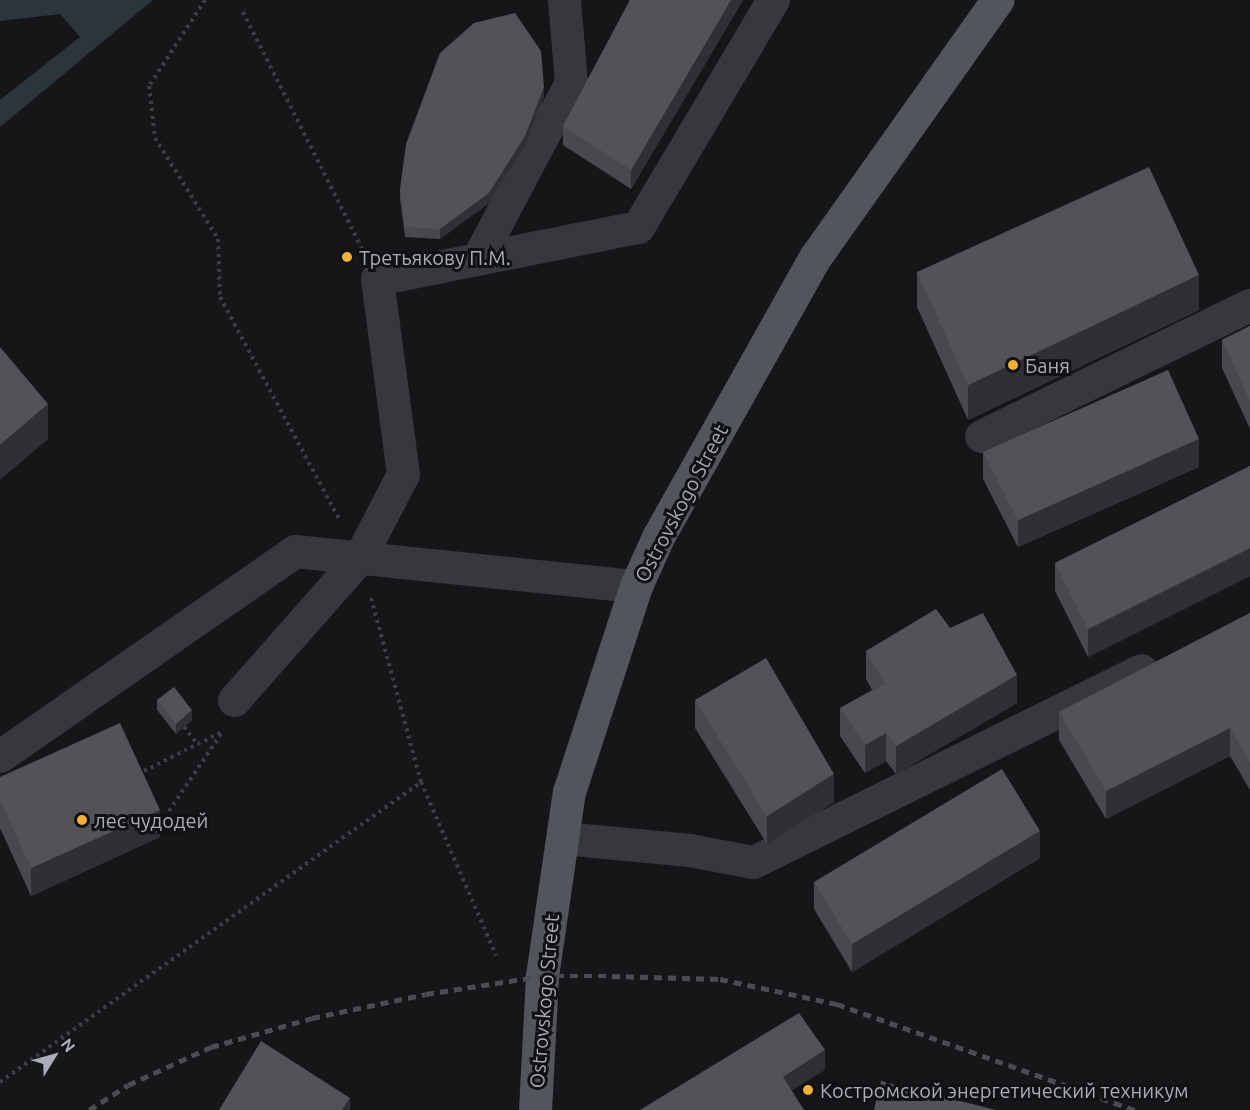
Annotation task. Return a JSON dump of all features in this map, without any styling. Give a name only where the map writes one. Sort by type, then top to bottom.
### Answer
[{"type":"main road","name":"Ostrovskogo Street","points":[[539,1104],[542,976],[569,792],[636,586],[658,537],[816,256],[997,0]]},
{"type":"lane","points":[[478,258],[572,82],[564,0]]},
{"type":"lane","points":[[234,700],[360,557],[403,474],[377,279],[638,227],[773,0]]},
{"type":"lane","points":[[981,436],[1250,305]]},
{"type":"lane","points":[[0,756],[295,550],[636,586]]},
{"type":"lane","points":[[563,838],[689,850],[753,862],[1165,659]]},
{"type":"path","points":[[205,0],[149,86],[155,138],[218,239],[220,297],[360,557],[421,782],[496,955]]},
{"type":"path","points":[[243,12],[377,279]]},
{"type":"path","points":[[170,812],[221,734],[234,700]]},
{"type":"path","points":[[183,727],[198,746]]},
{"type":"path","points":[[144,771],[221,734]]},
{"type":"path","points":[[0,1082],[421,782]]},
{"type":"shaded area","points":[[0,0],[153,0],[0,127]]},
{"type":"pier","points":[[60,14],[80,37],[0,100],[0,21]]},
{"type":"building","points":[[630,0],[731,0],[631,170],[563,126]]},
{"type":"building","points":[[515,13],[541,51],[544,87],[525,136],[489,193],[440,229],[405,227],[400,189],[406,144],[440,53],[474,23]]},
{"type":"building","name":"Баня","points":[[1149,167],[1199,275],[968,385],[917,272]]},
{"type":"building","points":[[1250,326],[1250,401],[1222,340]]},
{"type":"building","points":[[0,347],[48,404],[0,445]]},
{"type":"building","points":[[1168,370],[1199,439],[1018,520],[983,452]]},
{"type":"building","points":[[1250,466],[1250,548],[1088,629],[1055,563]]},
{"type":"building","points":[[936,609],[950,628],[983,613],[1017,675],[896,746],[886,733],[865,745],[840,708],[885,684],[866,651]]},
{"type":"building","points":[[1250,613],[1250,762],[1230,728],[1106,791],[1059,712]]},
{"type":"building","points":[[766,658],[834,774],[767,816],[695,700]]},
{"type":"building","points":[[174,687],[192,710],[176,724],[157,700]]},
{"type":"building","points":[[120,723],[160,810],[31,868],[0,800],[0,777]]},
{"type":"building","points":[[1002,769],[1040,831],[852,944],[814,882]]},
{"type":"building","points":[[799,1013],[825,1050],[783,1077],[804,1110],[640,1110]]},
{"type":"building","points":[[261,1041],[350,1098],[342,1110],[219,1110]]},
{"type":"building","points":[[881,1081],[996,1110],[874,1110]]},
{"type":"railway","points":[[89,1110],[128,1085],[211,1047],[312,1018],[426,994],[542,976],[720,979],[837,1004],[1135,1110]]},
{"type":"place","name":"Третьякову П.М.","points":[[347,257]]},
{"type":"place","name":"Баня","points":[[1013,365]]},
{"type":"place","name":"лес чудодей","points":[[82,820]]},
{"type":"place","name":"Костромской энергетический техникум","points":[[808,1090]]}]
